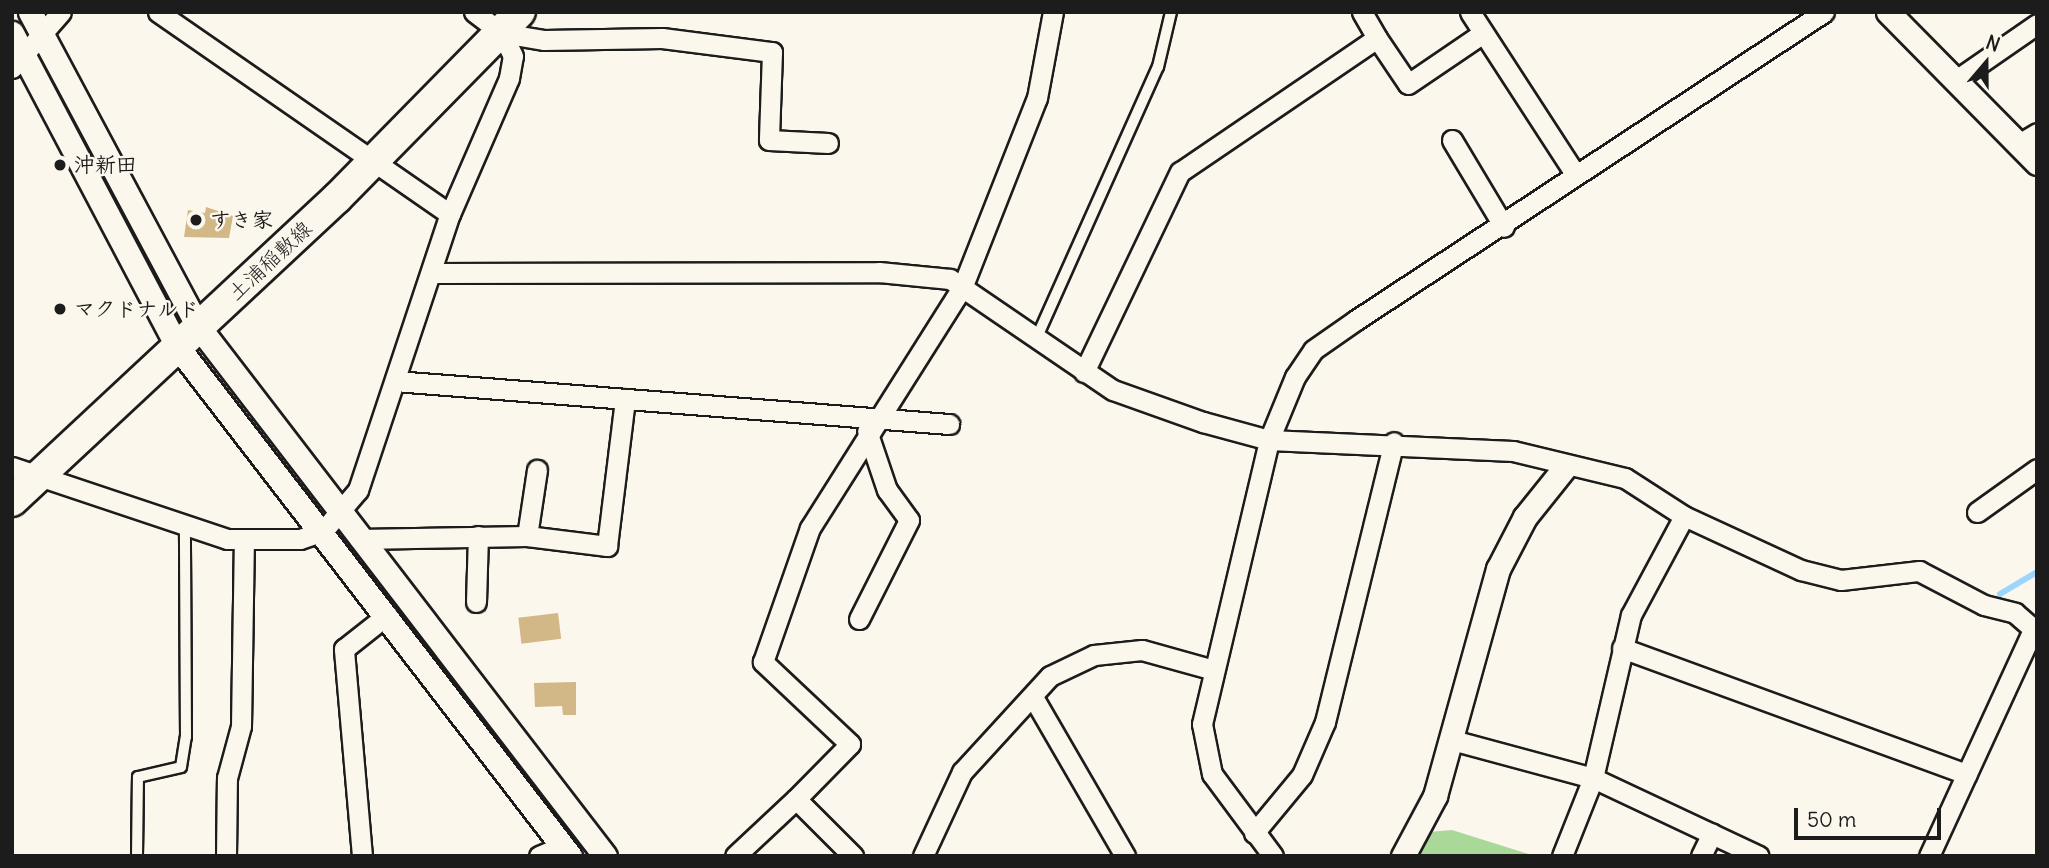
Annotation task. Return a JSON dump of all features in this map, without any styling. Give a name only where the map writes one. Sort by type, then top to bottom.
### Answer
[{"type":"main road","name":"土浦稲敷線","points":[[12,501],[24,473],[177,346],[372,163],[511,22]]},
{"type":"street","points":[[30,12],[198,326],[340,515],[605,856]]},
{"type":"street","points":[[18,62],[61,12]]},
{"type":"street","points":[[158,12],[372,163],[450,214]]},
{"type":"street","points":[[474,12],[511,22],[544,40],[662,38],[772,52],[769,140],[828,143]]},
{"type":"street","points":[[735,856],[850,744],[763,662],[810,528],[871,424],[962,288],[1037,98],[1053,12]]},
{"type":"street","points":[[1362,12],[1408,85],[1483,33]]},
{"type":"street","points":[[1470,12],[1576,175]]},
{"type":"street","points":[[1273,856],[1212,774],[1204,747],[1214,670],[1269,440],[1313,350],[1504,227],[1576,175],[1824,12]]},
{"type":"street","points":[[1888,12],[1956,80],[2028,138],[2037,163]]},
{"type":"street","points":[[24,473],[185,528],[244,541],[300,539],[323,531],[340,515],[358,490],[450,214],[509,78],[513,55],[511,22]]},
{"type":"street","points":[[1956,80],[2037,24]]},
{"type":"street","points":[[12,33],[18,62],[177,346],[323,531],[567,851],[539,856]]},
{"type":"street","points":[[1084,372],[1180,172],[1377,38]]},
{"type":"street","points":[[1451,140],[1504,227]]},
{"type":"street","points":[[432,273],[879,272],[950,279],[1113,390],[1269,440],[1394,442],[1513,451],[1564,467],[1625,478],[1684,516],[1801,570],[1840,580],[1919,571],[2015,613],[2035,630],[1929,856]]},
{"type":"street","points":[[396,381],[625,399],[871,424],[949,424]]},
{"type":"street","points":[[359,539],[527,536],[607,545],[625,399]]},
{"type":"street","points":[[859,620],[909,520],[887,490],[871,424]]},
{"type":"street","points":[[1254,833],[1302,775],[1325,722],[1394,442]]},
{"type":"street","points":[[1403,856],[1435,796],[1498,569],[1525,517],[1564,467]]},
{"type":"street","points":[[1977,512],[2037,469]]},
{"type":"street","points":[[527,536],[537,470]]},
{"type":"street","points":[[1562,856],[1593,778],[1622,648],[1647,580],[1684,516]]},
{"type":"street","points":[[476,601],[478,536]]},
{"type":"street","points":[[226,856],[227,778],[242,726],[244,541]]},
{"type":"street","points":[[362,856],[344,649],[387,615]]},
{"type":"street","points":[[1622,648],[1967,774]]},
{"type":"street","points":[[933,850],[962,772],[1050,676],[1094,655],[1142,650],[1214,670]]},
{"type":"street","points":[[1033,697],[1125,856]]},
{"type":"street","points":[[1452,740],[1593,778],[1759,856]]},
{"type":"street","points":[[796,799],[853,856]]},
{"type":"street","points":[[1701,856],[1712,833]]},
{"type":"lane","points":[[1038,337],[1158,67],[1171,12]]},
{"type":"lane","points":[[137,856],[138,777],[181,767],[186,737],[185,528]]},
{"type":"green space","points":[[1452,830],[1535,856],[1412,856],[1428,832]]},
{"type":"building","points":[[206,207],[233,216],[229,238],[184,237],[188,210],[205,213]]},
{"type":"building","points":[[558,613],[561,639],[521,644],[518,618]]},
{"type":"building","points":[[576,682],[576,715],[563,715],[562,706],[535,707],[534,683]]},
{"type":"waterway","points":[[2000,594],[2037,572]]},
{"type":"place","name":"沖新田","points":[[60,165]]},
{"type":"place","name":"すき家","points":[[196,220]]},
{"type":"place","name":"マクドナルド","points":[[60,309]]}]
